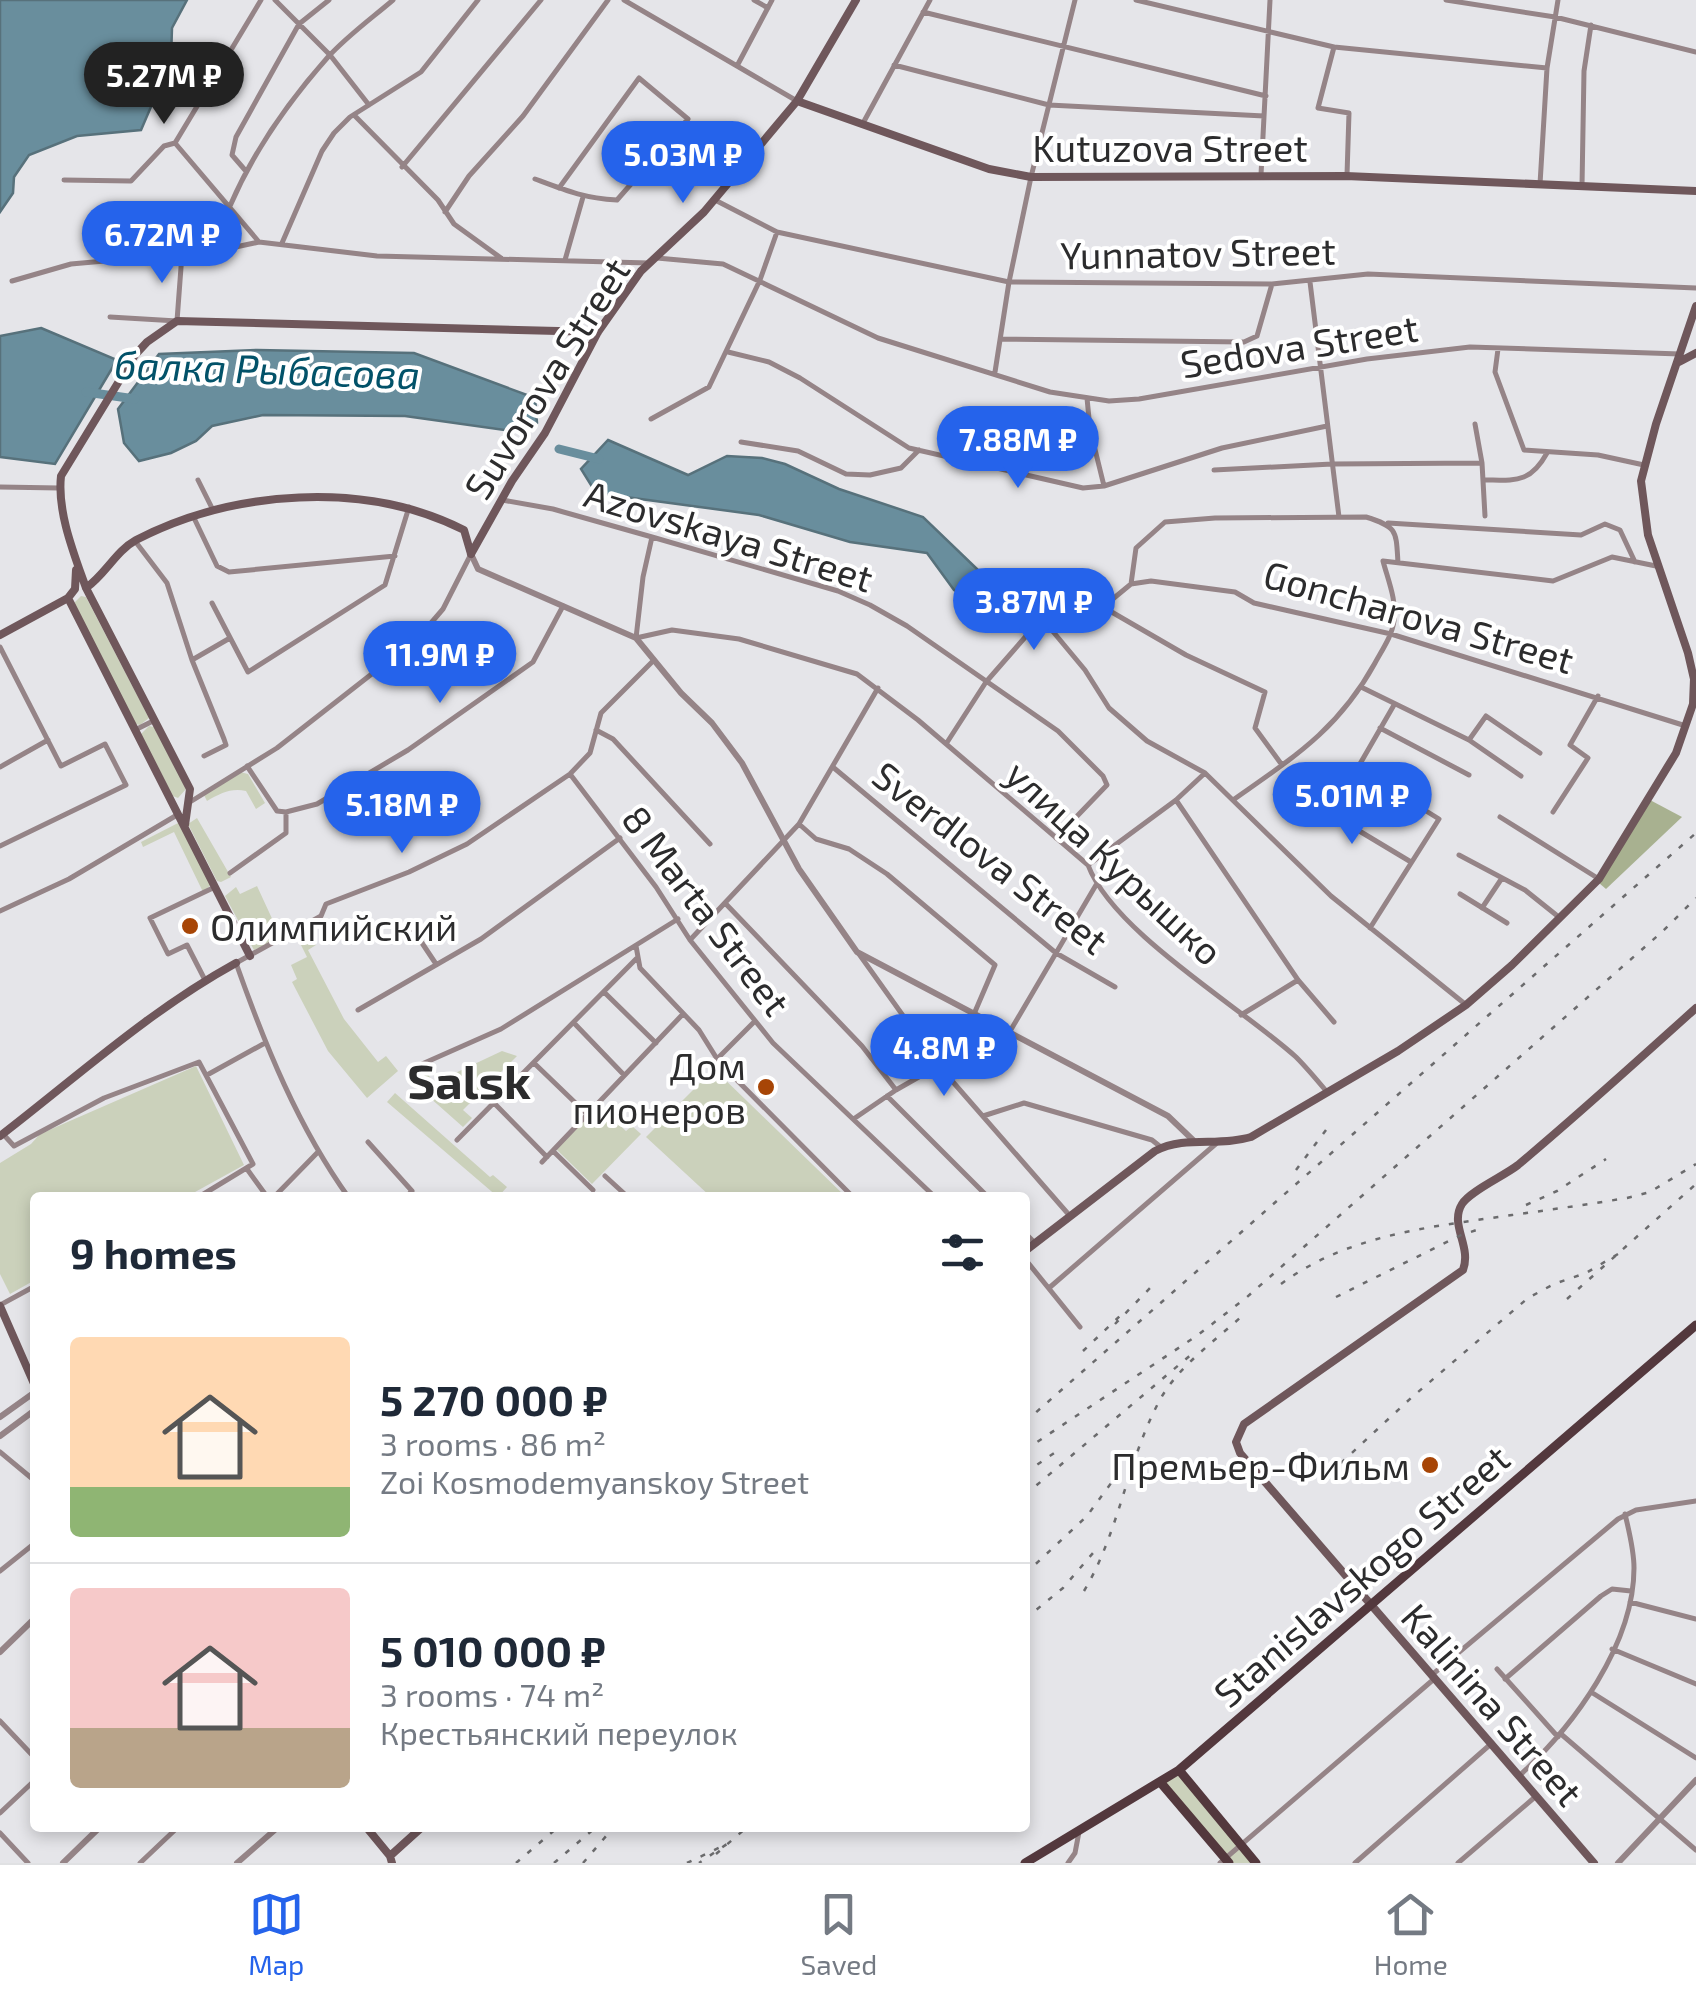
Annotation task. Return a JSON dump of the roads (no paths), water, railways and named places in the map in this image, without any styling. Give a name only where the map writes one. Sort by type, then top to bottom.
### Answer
[{"type":"main road","name":"Suvorova Street","points":[[471,554],[545,433],[598,332],[652,260],[714,200],[797,101],[856,0]]},
{"type":"main road","name":"Kutuzova Street","points":[[797,101],[989,169],[1031,177],[1346,176],[1696,190]]},
{"type":"main road","points":[[1030,1250],[1162,1148],[1194,1140],[1234,1142],[1251,1137],[1329,1094],[1466,1004],[1598,878],[1676,752],[1693,704],[1694,679],[1642,503],[1644,465],[1695,313]]},
{"type":"main road","points":[[0,634],[68,598],[74,589],[77,577],[59,488],[61,476],[135,356],[146,342],[178,321],[598,332]]},
{"type":"main road","points":[[1679,358],[1696,353]]},
{"type":"main road","points":[[86,588],[134,541],[213,510],[254,502],[366,499],[408,507],[464,530],[471,554]]},
{"type":"main road","points":[[74,556],[86,588],[190,788],[186,825]]},
{"type":"main road","points":[[68,598],[250,956]]},
{"type":"main road","points":[[1,1135],[141,1023],[204,980],[236,964]]},
{"type":"main road","name":"Kalinina Street","points":[[1594,1863],[1240,1452],[1236,1442],[1244,1424],[1463,1270],[1468,1257],[1458,1214],[1464,1200],[1500,1179],[1536,1150],[1696,1008]]},
{"type":"main road","points":[[0,1306],[4,1324],[30,1379]]},
{"type":"main road","name":"Stanislavskogo Street","points":[[1025,1863],[1179,1770],[1696,1326]]},
{"type":"main road","points":[[1179,1770],[1256,1863]]},
{"type":"main road","points":[[1161,1783],[1225,1862]]},
{"type":"main road","points":[[370,1832],[391,1859],[417,1832]]},
{"type":"street","points":[[64,180],[130,180],[164,146],[175,143],[261,0]]},
{"type":"street","points":[[275,0],[330,55],[370,104]]},
{"type":"street","points":[[245,170],[232,156],[232,147],[300,24],[328,0]]},
{"type":"street","points":[[230,206],[245,170],[330,55],[393,0]]},
{"type":"street","points":[[282,243],[334,132],[354,114],[421,72],[478,0]]},
{"type":"street","points":[[402,167],[541,0]]},
{"type":"street","points":[[445,212],[469,176],[523,116],[608,0]]},
{"type":"street","name":"Kutuzova Street","points":[[624,0],[797,101]]},
{"type":"street","points":[[754,0],[768,8]]},
{"type":"street","points":[[737,66],[772,0]]},
{"type":"street","points":[[862,125],[930,0]]},
{"type":"street","points":[[995,372],[1008,282],[1076,0]]},
{"type":"street","points":[[1136,0],[1334,48],[1547,68]]},
{"type":"street","points":[[1261,175],[1270,0]]},
{"type":"street","points":[[1446,0],[1555,16],[1696,52]]},
{"type":"street","points":[[1540,184],[1547,68],[1558,0]]},
{"type":"street","points":[[923,12],[1266,96]]},
{"type":"street","points":[[1582,186],[1584,71],[1591,25]]},
{"type":"street","points":[[1334,48],[1318,108],[1349,113],[1346,176]]},
{"type":"street","points":[[894,65],[1049,105],[1264,116]]},
{"type":"street","points":[[535,179],[583,198],[618,200],[688,119],[638,78],[559,188]]},
{"type":"street","points":[[354,114],[438,200],[454,224],[501,258]]},
{"type":"street","points":[[175,143],[259,242]]},
{"type":"street","points":[[565,260],[568,238],[583,198]]},
{"type":"street","name":"Yunnatov Street","points":[[714,200],[777,232],[1008,282],[1272,284],[1368,274],[1696,288]]},
{"type":"street","points":[[652,419],[703,392],[728,352],[777,232]]},
{"type":"street","name":"Sedova Street","points":[[12,281],[71,264],[259,242],[377,256],[723,264],[878,338],[1050,392],[1086,398],[1139,399],[1384,357],[1470,347],[1679,358]]},
{"type":"street","points":[[110,317],[178,321],[182,254]]},
{"type":"street","points":[[1310,282],[1339,518]]},
{"type":"street","points":[[1001,340],[1244,342],[1258,336],[1272,284]]},
{"type":"street","points":[[1498,349],[1495,372],[1524,450],[1598,455],[1644,465]]},
{"type":"street","points":[[728,352],[769,362],[909,448],[1083,488],[1104,486],[1222,448],[1326,426]]},
{"type":"street","points":[[1086,398],[1104,486]]},
{"type":"street","points":[[1475,424],[1482,463],[1484,516]]},
{"type":"street","points":[[742,442],[798,451],[846,474],[870,475],[901,468],[918,450]]},
{"type":"street","points":[[1483,480],[1520,480],[1537,471],[1547,453]]},
{"type":"street","points":[[1214,470],[1482,463]]},
{"type":"street","points":[[198,480],[213,510]]},
{"type":"street","points":[[0,487],[59,488]]},
{"type":"street","name":"Azovskaya Street","points":[[502,500],[552,509],[838,591],[907,626],[1058,731],[1103,776],[1107,784],[1056,838]]},
{"type":"street","points":[[212,604],[248,672],[385,585],[408,507]]},
{"type":"street","points":[[946,744],[986,682],[1034,626],[1103,607],[1131,584],[1136,548],[1166,522],[1366,517],[1388,524],[1581,535],[1605,524],[1620,530],[1635,562]]},
{"type":"street","points":[[194,518],[217,566],[229,572],[394,556]]},
{"type":"street","points":[[1388,524],[1396,533],[1398,562]]},
{"type":"street","points":[[636,638],[652,537]]},
{"type":"street","points":[[134,541],[167,582],[192,660],[226,745],[204,756]]},
{"type":"street","points":[[471,554],[478,569],[636,638],[742,763],[798,869],[939,1066],[1070,1216]]},
{"type":"street","points":[[174,802],[188,799],[278,748],[419,637],[442,609],[471,554]]},
{"type":"street","points":[[1233,800],[1332,725],[1361,687],[1391,634],[1394,604],[1383,561],[1553,581],[1612,557],[1659,566]]},
{"type":"street","name":"Goncharova Street","points":[[1131,584],[1152,581],[1235,592],[1254,602],[1391,634],[1687,726]]},
{"type":"street","points":[[68,598],[86,588]]},
{"type":"street","points":[[247,766],[277,811],[316,804],[408,750],[533,662],[563,606]]},
{"type":"street","points":[[1103,607],[1186,655],[1265,692],[1255,728],[1282,765]]},
{"type":"street","points":[[1044,622],[1075,658],[1109,708],[1147,741],[1205,774],[1331,896],[1466,1004]]},
{"type":"street","name":"улица Курышко","points":[[636,638],[672,630],[739,639],[857,674],[1088,865],[1096,885],[1139,930],[1296,1058],[1329,1094]]},
{"type":"street","points":[[192,660],[230,638]]},
{"type":"street","points":[[0,647],[61,766],[104,744],[126,784],[0,846]]},
{"type":"street","points":[[345,1192],[317,1153],[265,1043],[236,964],[321,916],[326,904],[409,872],[467,844],[570,774],[590,754],[601,713],[654,660]]},
{"type":"street","points":[[1361,687],[1469,740],[1521,776]]},
{"type":"street","points":[[690,940],[799,824],[878,688]]},
{"type":"street","points":[[1553,812],[1588,758],[1570,745],[1598,696]]},
{"type":"street","points":[[1339,819],[1356,769],[1394,704]]},
{"type":"street","points":[[1469,740],[1486,716],[1540,752]]},
{"type":"street","points":[[135,730],[155,720]]},
{"type":"street","points":[[1380,728],[1469,774]]},
{"type":"street","points":[[596,730],[613,740],[710,844]]},
{"type":"street","points":[[0,767],[48,740]]},
{"type":"street","name":"Sverdlova Street","points":[[834,768],[1056,953],[1115,988]]},
{"type":"street","name":"8 Marta Street","points":[[570,774],[620,838],[690,940],[773,1043],[930,1192]]},
{"type":"street","points":[[1088,865],[1205,774]]},
{"type":"street","points":[[1370,928],[1439,819],[1378,780]]},
{"type":"street","points":[[1176,800],[1298,980],[1334,1022]]},
{"type":"street","points":[[1311,802],[1412,863]]},
{"type":"street","points":[[230,873],[286,833],[286,812]]},
{"type":"street","points":[[0,911],[69,879],[180,813]]},
{"type":"street","points":[[1500,817],[1598,878]]},
{"type":"street","points":[[799,824],[816,839],[848,849],[886,874],[995,965],[973,1016]]},
{"type":"street","points":[[358,1010],[481,939],[620,838]]},
{"type":"street","points":[[1458,855],[1524,890],[1560,918]]},
{"type":"street","points":[[1482,908],[1502,878]]},
{"type":"street","points":[[855,1118],[896,1090],[1005,1032],[1096,885]]},
{"type":"street","points":[[204,980],[187,945],[168,954],[150,918],[216,887]]},
{"type":"street","points":[[1460,894],[1506,923]]},
{"type":"street","points":[[726,903],[862,1046],[896,1090]]},
{"type":"street","points":[[422,1064],[501,1029],[678,919]]},
{"type":"street","points":[[408,922],[436,964]]},
{"type":"street","points":[[636,946],[640,968],[699,1030],[717,1060],[848,1192]]},
{"type":"street","points":[[857,952],[1168,1116],[1194,1140]]},
{"type":"street","points":[[457,1140],[636,959]]},
{"type":"street","points":[[1241,1015],[1298,980]]},
{"type":"street","points":[[605,993],[656,1043]]},
{"type":"street","points":[[494,1103],[545,1160],[682,1015]]},
{"type":"street","points":[[717,1060],[755,1021]]},
{"type":"street","points":[[574,1023],[625,1076]]},
{"type":"street","points":[[207,1075],[265,1043]]},
{"type":"street","points":[[1,1135],[14,1146],[104,1098],[199,1062],[250,1167],[267,1192]]},
{"type":"street","points":[[534,1063],[588,1114]]},
{"type":"street","points":[[888,1096],[983,1192]]},
{"type":"street","points":[[982,1116],[1024,1103],[1152,1140],[1162,1148]]},
{"type":"street","points":[[368,1142],[411,1192]]},
{"type":"street","points":[[1049,1288],[1218,1142]]},
{"type":"street","points":[[553,1151],[593,1190]]},
{"type":"street","points":[[277,1192],[317,1153]]},
{"type":"street","points":[[207,1192],[250,1167]]},
{"type":"street","points":[[605,1176],[622,1192]]},
{"type":"street","points":[[1030,1238],[1035,1244]]},
{"type":"street","points":[[1030,1262],[1080,1327]]},
{"type":"street","points":[[0,1306],[30,1289]]},
{"type":"street","points":[[0,1417],[30,1393]]},
{"type":"street","points":[[0,1436],[30,1414]]},
{"type":"street","points":[[0,1452],[30,1476]]},
{"type":"street","points":[[1225,1862],[1434,1676],[1625,1514],[1696,1501]]},
{"type":"street","points":[[1520,1776],[1560,1735],[1591,1692],[1612,1649],[1630,1602],[1634,1567],[1625,1514]]},
{"type":"street","points":[[0,1571],[30,1548]]},
{"type":"street","points":[[1506,1678],[1601,1596],[1612,1589],[1631,1591]]},
{"type":"street","points":[[1630,1602],[1696,1619]]},
{"type":"street","points":[[0,1652],[30,1623]]},
{"type":"street","points":[[1612,1649],[1696,1684]]},
{"type":"street","points":[[1496,1669],[1560,1735],[1696,1850]]},
{"type":"street","points":[[1591,1692],[1696,1758]]},
{"type":"street","points":[[0,1722],[30,1753]]},
{"type":"street","points":[[1355,1863],[1492,1743]]},
{"type":"street","points":[[1618,1863],[1696,1780]]},
{"type":"street","points":[[0,1813],[30,1785]]},
{"type":"street","points":[[1458,1863],[1536,1795]]},
{"type":"street","points":[[63,1863],[96,1832]]},
{"type":"street","points":[[140,1863],[173,1832]]},
{"type":"street","points":[[237,1863],[272,1832]]},
{"type":"street","points":[[1068,1863],[1079,1832]]},
{"type":"street","points":[[0,1833],[28,1863]]},
{"type":"water","points":[[0,0],[187,0],[172,28],[171,60],[141,130],[77,136],[29,155],[14,177],[13,193],[0,212]]},
{"type":"water","points":[[41,328],[117,360],[55,464],[0,457],[0,336]]},
{"type":"water","points":[[257,350],[414,353],[535,398],[537,423],[526,433],[405,416],[263,415],[212,426],[196,441],[171,453],[139,461],[124,443],[118,409],[159,354]]},
{"type":"water","points":[[608,440],[688,475],[727,456],[762,458],[923,517],[978,570],[971,599],[954,590],[927,553],[850,542],[759,515],[596,493],[581,469]]},
{"type":"waterway","name":"балка Рыбасова","points":[[86,392],[135,399]]},
{"type":"waterway","name":"балка Рыбасова","points":[[559,449],[599,459]]},
{"type":"railway","points":[[1030,1418],[1696,833]]},
{"type":"railway","points":[[1030,1447],[1198,1335],[1247,1297],[1696,898]]},
{"type":"railway","points":[[1296,1170],[1326,1130]]},
{"type":"railway","points":[[1526,1205],[1557,1191],[1606,1159]]},
{"type":"railway","points":[[1281,1284],[1357,1245],[1441,1226],[1627,1198],[1650,1192],[1696,1164]]},
{"type":"railway","points":[[1567,1299],[1696,1184]]},
{"type":"railway","points":[[1336,1297],[1461,1235],[1483,1228]]},
{"type":"railway","points":[[1341,1463],[1528,1298],[1586,1273],[1618,1254]]},
{"type":"railway","points":[[1115,1324],[1152,1286]]},
{"type":"railway","points":[[1083,1351],[1123,1313]]},
{"type":"railway","points":[[1084,1591],[1106,1544],[1149,1421],[1161,1398],[1188,1364],[1242,1316]]},
{"type":"railway","points":[[1030,1491],[1193,1353]]},
{"type":"railway","points":[[1030,1470],[1060,1449]]},
{"type":"railway","points":[[1030,1569],[1087,1516],[1125,1464]]},
{"type":"railway","points":[[1030,1615],[1063,1588],[1093,1553]]},
{"type":"railway","points":[[516,1863],[552,1832]]},
{"type":"railway","points":[[554,1863],[590,1832]]},
{"type":"railway","points":[[583,1863],[610,1832]]},
{"type":"railway","points":[[716,1854],[741,1832]]},
{"type":"railway","points":[[687,1863],[727,1844],[699,1863]]},
{"type":"place","name":"Олимпийский","points":[[190,926]]},
{"type":"place","name":"Дом пионеров","points":[[766,1087]]},
{"type":"place","name":"Премьер-Фильм","points":[[1430,1465]]},
{"type":"district","name":"Salsk","points":[[469,1080]]}]
